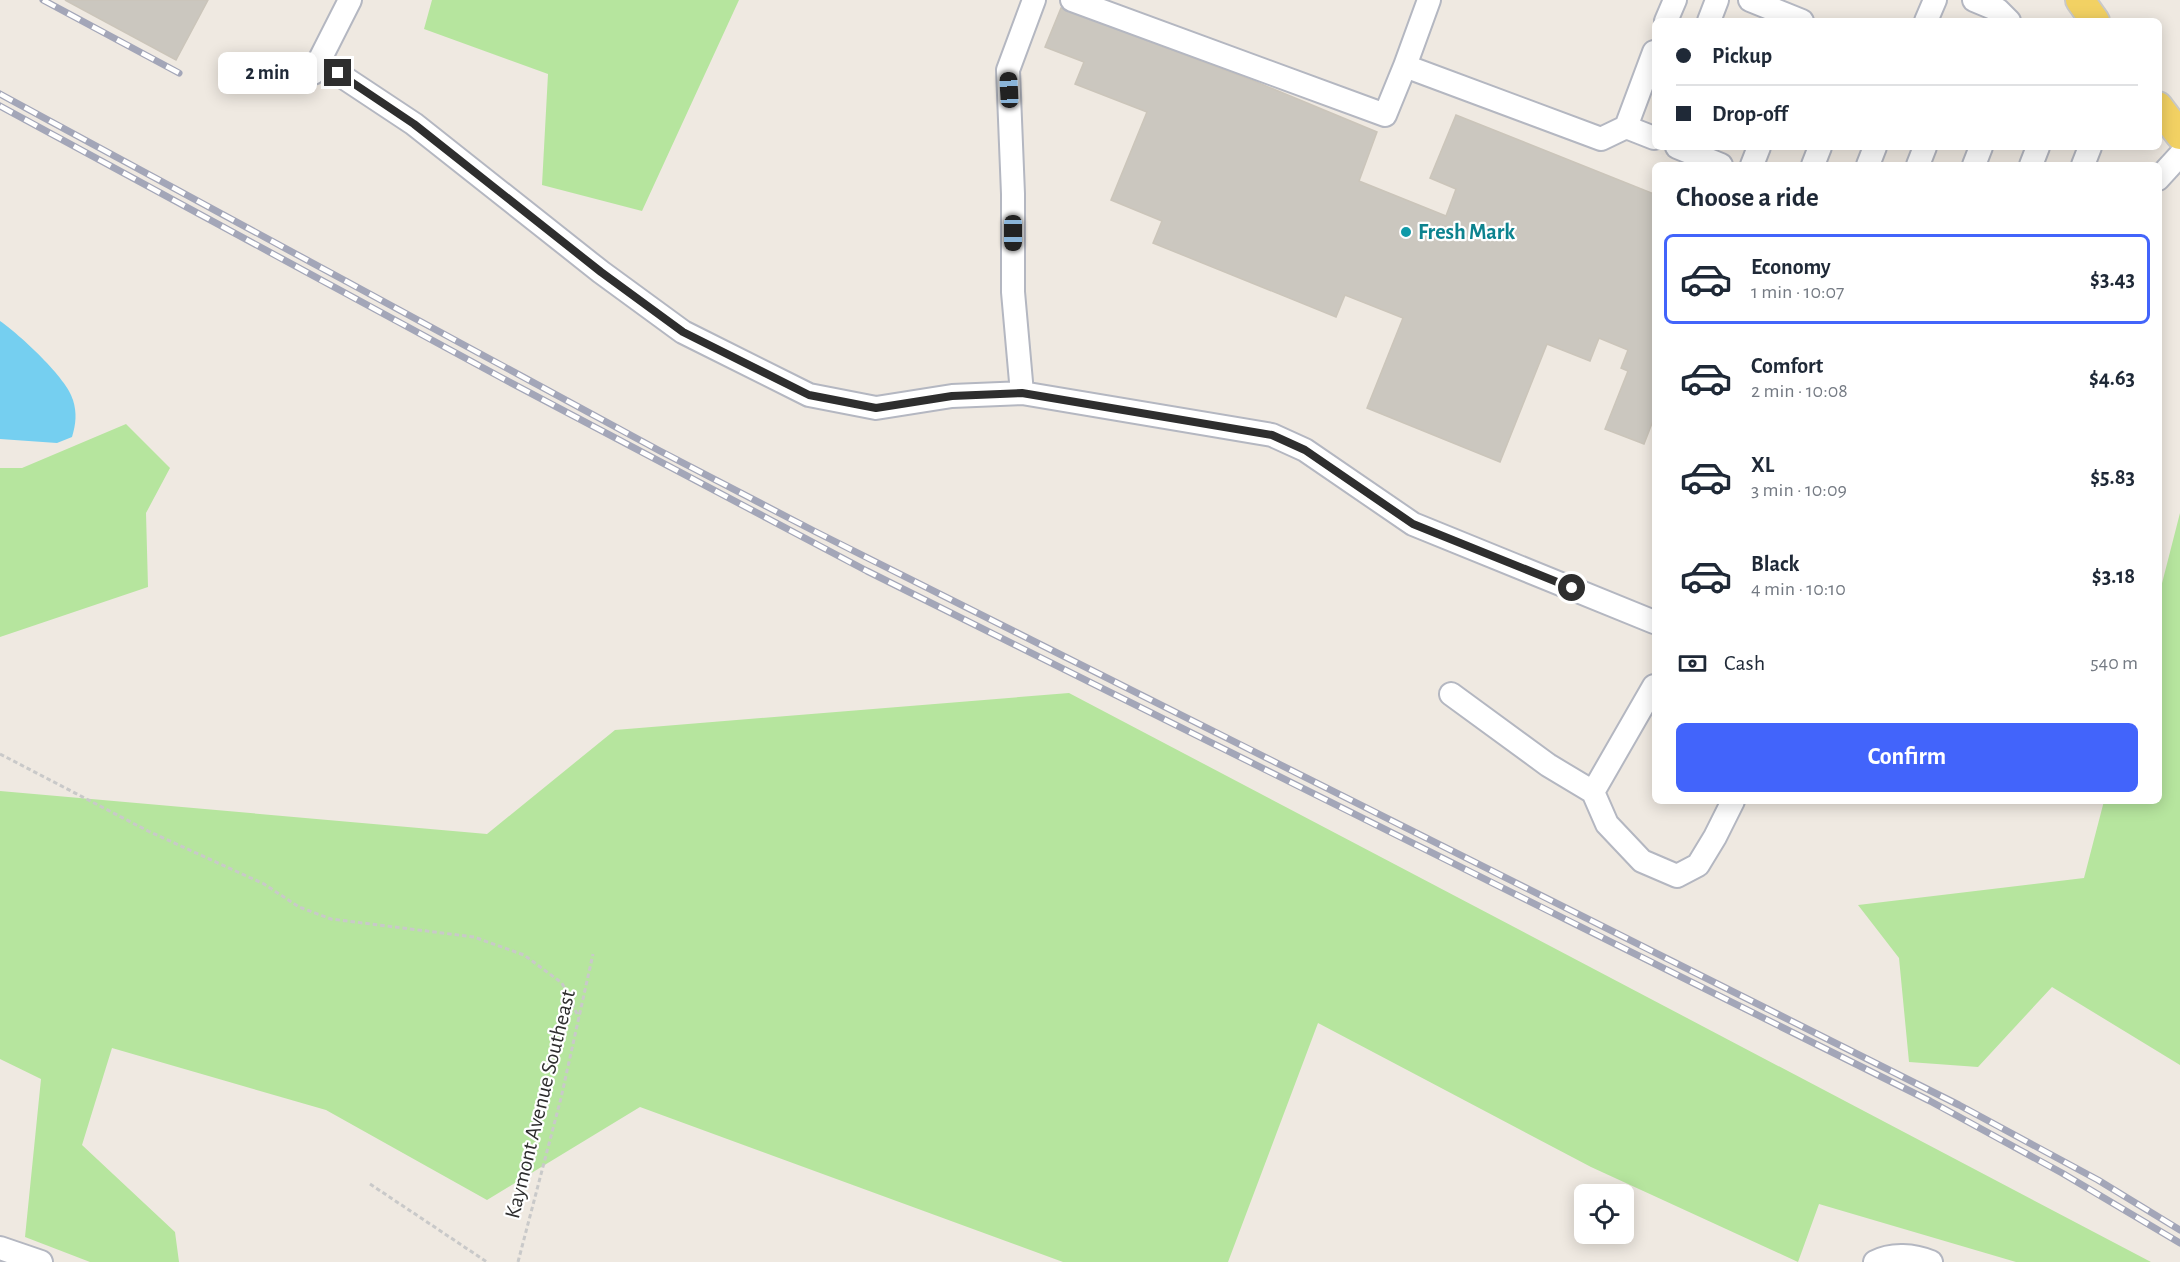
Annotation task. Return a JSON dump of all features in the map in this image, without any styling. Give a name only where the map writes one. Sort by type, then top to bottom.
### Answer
[{"type":"main road","points":[[2080,0],[2094,18]]},
{"type":"main road","points":[[2162,111],[2180,135]]},
{"type":"street","points":[[350,0],[315,67],[414,124],[601,272],[683,332],[744,364],[809,395],[876,408],[952,396],[1022,393],[1272,435],[1305,450],[1413,524],[1652,621]]},
{"type":"street","points":[[1022,393],[1013,292],[1014,194],[1008,70],[1034,0]]},
{"type":"street","points":[[1072,0],[1385,115],[1429,0]]},
{"type":"street","points":[[1667,18],[1674,0]]},
{"type":"street","points":[[1710,18],[1717,0]]},
{"type":"street","points":[[1927,18],[1935,0]]},
{"type":"street","points":[[1977,8],[1998,10],[2006,18]]},
{"type":"street","points":[[1760,9],[1792,18]]},
{"type":"street","points":[[1405,66],[1601,139],[1626,127],[1652,57]]},
{"type":"street","points":[[1626,127],[1652,137]]},
{"type":"street","points":[[1688,150],[1715,157]]},
{"type":"street","points":[[2162,175],[2180,155]]},
{"type":"street","points":[[1593,792],[1652,689]]},
{"type":"street","points":[[1451,694],[1548,765],[1593,792],[1607,824],[1642,861],[1677,876],[1698,864],[1732,804]]},
{"type":"street","points":[[0,1248],[41,1262]]},
{"type":"street","points":[[1875,1262],[1884,1257],[1918,1256],[1932,1262]]},
{"type":"path","points":[[0,754],[148,831],[264,884],[299,908],[331,919],[474,937],[524,956],[562,982],[579,1018]]},
{"type":"path","name":"Kaymont Avenue Southeast","points":[[518,1262],[561,1098],[593,954]]},
{"type":"path","points":[[370,1184],[487,1262]]},
{"type":"green space","points":[[432,0],[739,0],[642,211],[542,185],[548,74],[424,29]]},
{"type":"green space","points":[[126,424],[170,468],[146,513],[148,587],[0,637],[0,468],[22,468]]},
{"type":"green space","points":[[2180,513],[2180,1065],[2052,987],[1978,1067],[1909,1062],[1899,958],[1858,905],[2084,878],[2103,804],[2162,804],[2162,583]]},
{"type":"green space","points":[[1069,693],[2151,1262],[2016,1262],[1819,1204],[1798,1262],[1634,1187],[1634,1184],[1628,1184],[1591,1167],[1318,1023],[1228,1262],[1063,1262],[640,1107],[487,1200],[326,1110],[112,1048],[82,1145],[175,1232],[179,1262],[90,1262],[25,1237],[41,1079],[0,1059],[0,791],[487,834],[615,730]]},
{"type":"water","points":[[0,321],[53,369],[69,391],[75,414],[72,437],[57,443],[0,439]]},
{"type":"building","points":[[65,0],[208,0],[176,60]]},
{"type":"building","name":"Fresh Mark","points":[[1061,8],[1254,81],[1377,132],[1359,181],[1446,216],[1456,189],[1430,178],[1456,115],[1652,193],[1652,423],[1644,444],[1605,429],[1628,371],[1621,368],[1628,350],[1599,338],[1590,361],[1547,344],[1500,462],[1367,408],[1403,318],[1345,295],[1336,317],[1153,243],[1162,221],[1111,200],[1147,112],[1075,84],[1084,62],[1045,47]]},
{"type":"railway","points":[[43,0],[179,73]]},
{"type":"railway","points":[[0,94],[660,451],[814,531],[1959,1105],[2098,1180],[2180,1230]]},
{"type":"railway","points":[[0,106],[502,378],[867,571],[1930,1101],[2062,1173],[2180,1243]]},
{"type":"place","name":"Fresh Mark","points":[[1406,232]]},
{"type":"route","points":[[338,73],[414,124],[601,272],[683,332],[809,395],[876,408],[952,396],[1022,393],[1063,398],[1272,435],[1305,450],[1376,501],[1413,524],[1572,588]]}]
